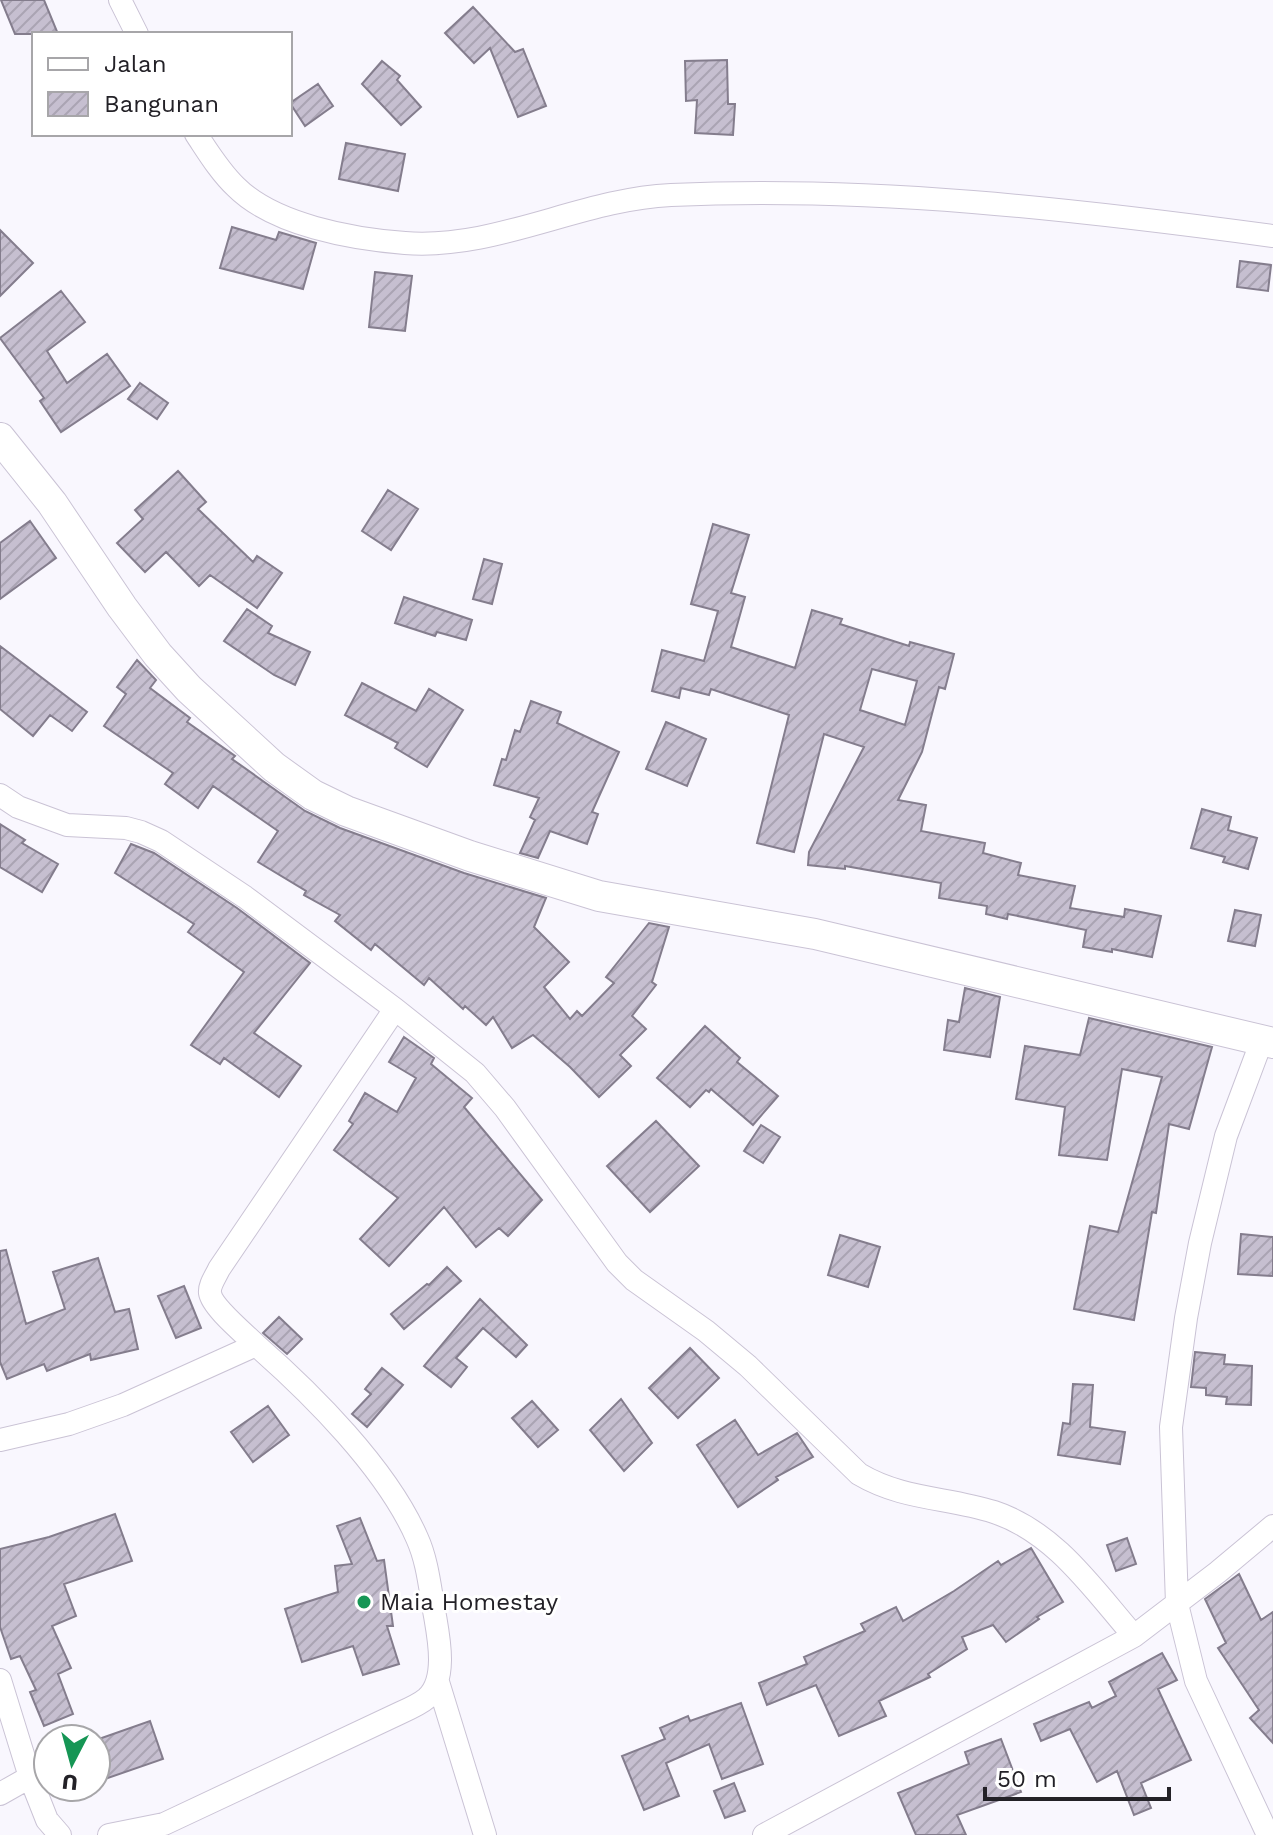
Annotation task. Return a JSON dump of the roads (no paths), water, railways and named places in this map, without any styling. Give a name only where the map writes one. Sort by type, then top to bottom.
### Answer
[{"type":"street","points":[[120,0],[136,32]]},
{"type":"street","points":[[197,136],[236,188],[267,210],[350,235],[406,243],[475,238],[584,209],[669,195],[844,195],[988,201],[1273,236]]},
{"type":"street","points":[[0,438],[52,503],[158,655],[189,689],[274,767],[313,795],[346,811],[470,856],[599,896],[815,934],[1269,1032],[1226,1136],[1200,1243],[1176,1380],[1171,1442],[1177,1604],[1196,1681],[1268,1835]]},
{"type":"street","points":[[0,795],[18,807],[67,825],[126,828],[141,832],[161,841],[245,897],[475,1073],[505,1108],[617,1263],[634,1280],[706,1331],[748,1366],[850,1467],[881,1487],[990,1511],[1032,1529],[1066,1560],[1134,1636]]},
{"type":"street","points":[[395,1009],[219,1269],[210,1287],[210,1295],[256,1345],[296,1380],[354,1445],[382,1479],[418,1539],[437,1630],[438,1682],[485,1835]]},
{"type":"street","points":[[0,1440],[69,1424],[123,1405],[256,1345]]},
{"type":"street","points":[[764,1835],[1134,1636],[1273,1526]]},
{"type":"street","points":[[0,1680],[30,1777],[47,1820],[60,1835]]},
{"type":"street","points":[[109,1835],[167,1829],[400,1713],[428,1697],[438,1682]]},
{"type":"street","points":[[0,1794],[30,1777]]},
{"type":"place","name":"Maia Homestay","points":[[364,1602]]}]
